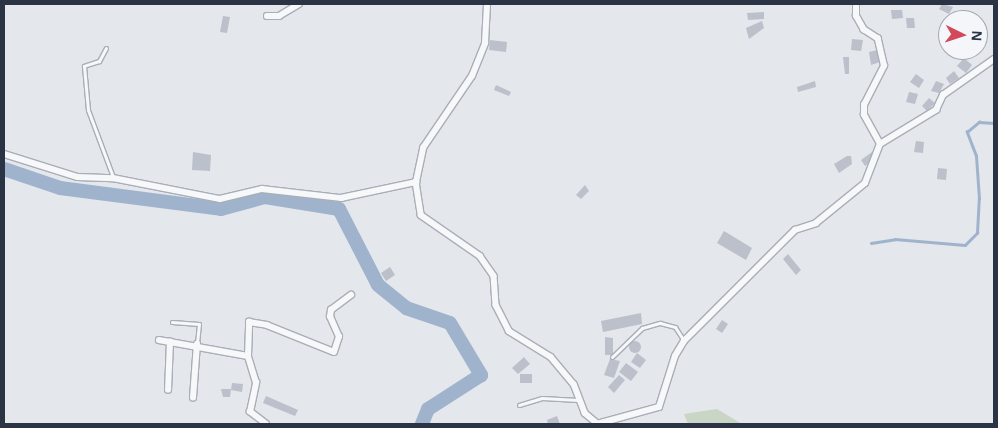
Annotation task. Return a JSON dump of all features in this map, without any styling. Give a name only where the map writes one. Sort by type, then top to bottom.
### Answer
[{"type":"street","points":[[267,16],[279,16],[299,4]]},
{"type":"street","points":[[487,4],[485,42],[472,76],[423,148],[416,182],[421,215],[480,256],[494,276],[496,305],[508,331],[551,357],[574,384],[578,400],[585,413],[598,424],[659,407],[675,356],[684,341],[795,230],[816,224],[865,183],[879,156],[880,144],[864,115],[864,105],[884,66],[878,39],[864,30],[856,16],[856,4]]},
{"type":"street","points":[[880,144],[936,110],[943,95],[994,59]]},
{"type":"street","points":[[4,154],[78,177],[113,178],[220,199],[262,189],[341,198],[416,182]]},
{"type":"street","points":[[266,424],[250,412],[256,383],[248,356],[246,330],[254,320],[334,352],[339,338],[330,317],[331,310],[351,295]]},
{"type":"street","points":[[159,340],[197,344],[248,356]]},
{"type":"street","points":[[168,390],[170,342]]},
{"type":"street","points":[[193,398],[197,344]]},
{"type":"lane","points":[[106,48],[99,60],[84,66],[88,110],[113,178]]},
{"type":"lane","points":[[172,322],[199,324],[197,344]]},
{"type":"lane","points":[[612,357],[642,328],[660,323],[675,327],[684,341]]},
{"type":"lane","points":[[519,405],[542,398],[578,400]]},
{"type":"green space","points":[[717,409],[742,424],[688,424],[684,414]]},
{"type":"building","points":[[942,4],[953,7],[951,10],[939,9]]},
{"type":"building","points":[[891,10],[902,10],[903,18],[892,19]]},
{"type":"building","points":[[764,12],[764,19],[748,20],[747,13]]},
{"type":"building","points":[[223,16],[230,17],[227,33],[220,32]]},
{"type":"building","points":[[906,18],[914,18],[915,28],[907,28]]},
{"type":"building","points":[[762,21],[764,28],[749,39],[746,28]]},
{"type":"building","points":[[852,39],[863,40],[861,51],[851,50]]},
{"type":"building","points":[[490,40],[507,42],[506,52],[489,50]]},
{"type":"building","points":[[877,50],[880,62],[871,65],[869,52]]},
{"type":"building","points":[[843,57],[849,57],[849,74],[845,74]]},
{"type":"building","points":[[962,60],[966,60],[972,65],[966,73],[957,66]]},
{"type":"building","points":[[954,71],[959,78],[950,84],[946,78]]},
{"type":"building","points":[[916,74],[924,80],[919,88],[910,82]]},
{"type":"building","points":[[815,81],[816,87],[798,92],[797,87]]},
{"type":"building","points":[[936,81],[944,84],[939,93],[931,91]]},
{"type":"building","points":[[496,85],[511,92],[509,96],[494,90]]},
{"type":"building","points":[[909,92],[918,94],[915,104],[906,102]]},
{"type":"building","points":[[929,98],[935,103],[927,111],[922,106]]},
{"type":"building","points":[[916,141],[924,142],[923,153],[914,152]]},
{"type":"building","points":[[193,152],[211,155],[210,171],[192,170]]},
{"type":"building","points":[[872,152],[876,158],[865,166],[861,160]]},
{"type":"building","points":[[847,156],[851,156],[852,164],[839,173],[834,164]]},
{"type":"building","points":[[938,168],[947,169],[946,180],[937,179]]},
{"type":"building","points":[[585,185],[589,191],[581,199],[576,195]]},
{"type":"building","points":[[724,231],[752,248],[746,260],[717,243]]},
{"type":"building","points":[[788,254],[801,270],[796,275],[783,259]]},
{"type":"building","points":[[390,267],[395,275],[386,281],[381,273]]},
{"type":"building","points":[[641,313],[642,324],[603,332],[601,321]]},
{"type":"building","points":[[722,320],[728,324],[722,333],[716,329]]},
{"type":"building","points":[[605,337],[613,338],[613,355],[605,355]]},
{"type":"building","points":[[635,341],[641,347],[635,353],[629,347]]},
{"type":"building","points":[[637,353],[646,360],[640,368],[631,362]]},
{"type":"building","points":[[524,357],[530,364],[518,374],[512,368]]},
{"type":"building","points":[[610,359],[620,361],[614,378],[604,375]]},
{"type":"building","points":[[626,363],[638,372],[631,381],[619,372]]},
{"type":"building","points":[[520,374],[532,374],[532,383],[520,383]]},
{"type":"building","points":[[619,375],[625,380],[614,393],[608,387]]},
{"type":"building","points":[[232,383],[243,384],[242,392],[231,390]]},
{"type":"building","points":[[221,389],[231,389],[230,397],[223,397]]},
{"type":"building","points":[[266,396],[298,410],[295,416],[263,403]]},
{"type":"building","points":[[557,416],[560,424],[548,424],[547,420]]},
{"type":"waterway","points":[[871,243],[895,239],[965,245],[977,233],[979,199],[976,156],[967,132],[979,122],[994,123]]},
{"type":"waterway","points":[[4,169],[60,188],[221,209],[265,197],[339,209],[378,285],[406,308],[450,323],[481,375],[428,409],[422,424]]}]
